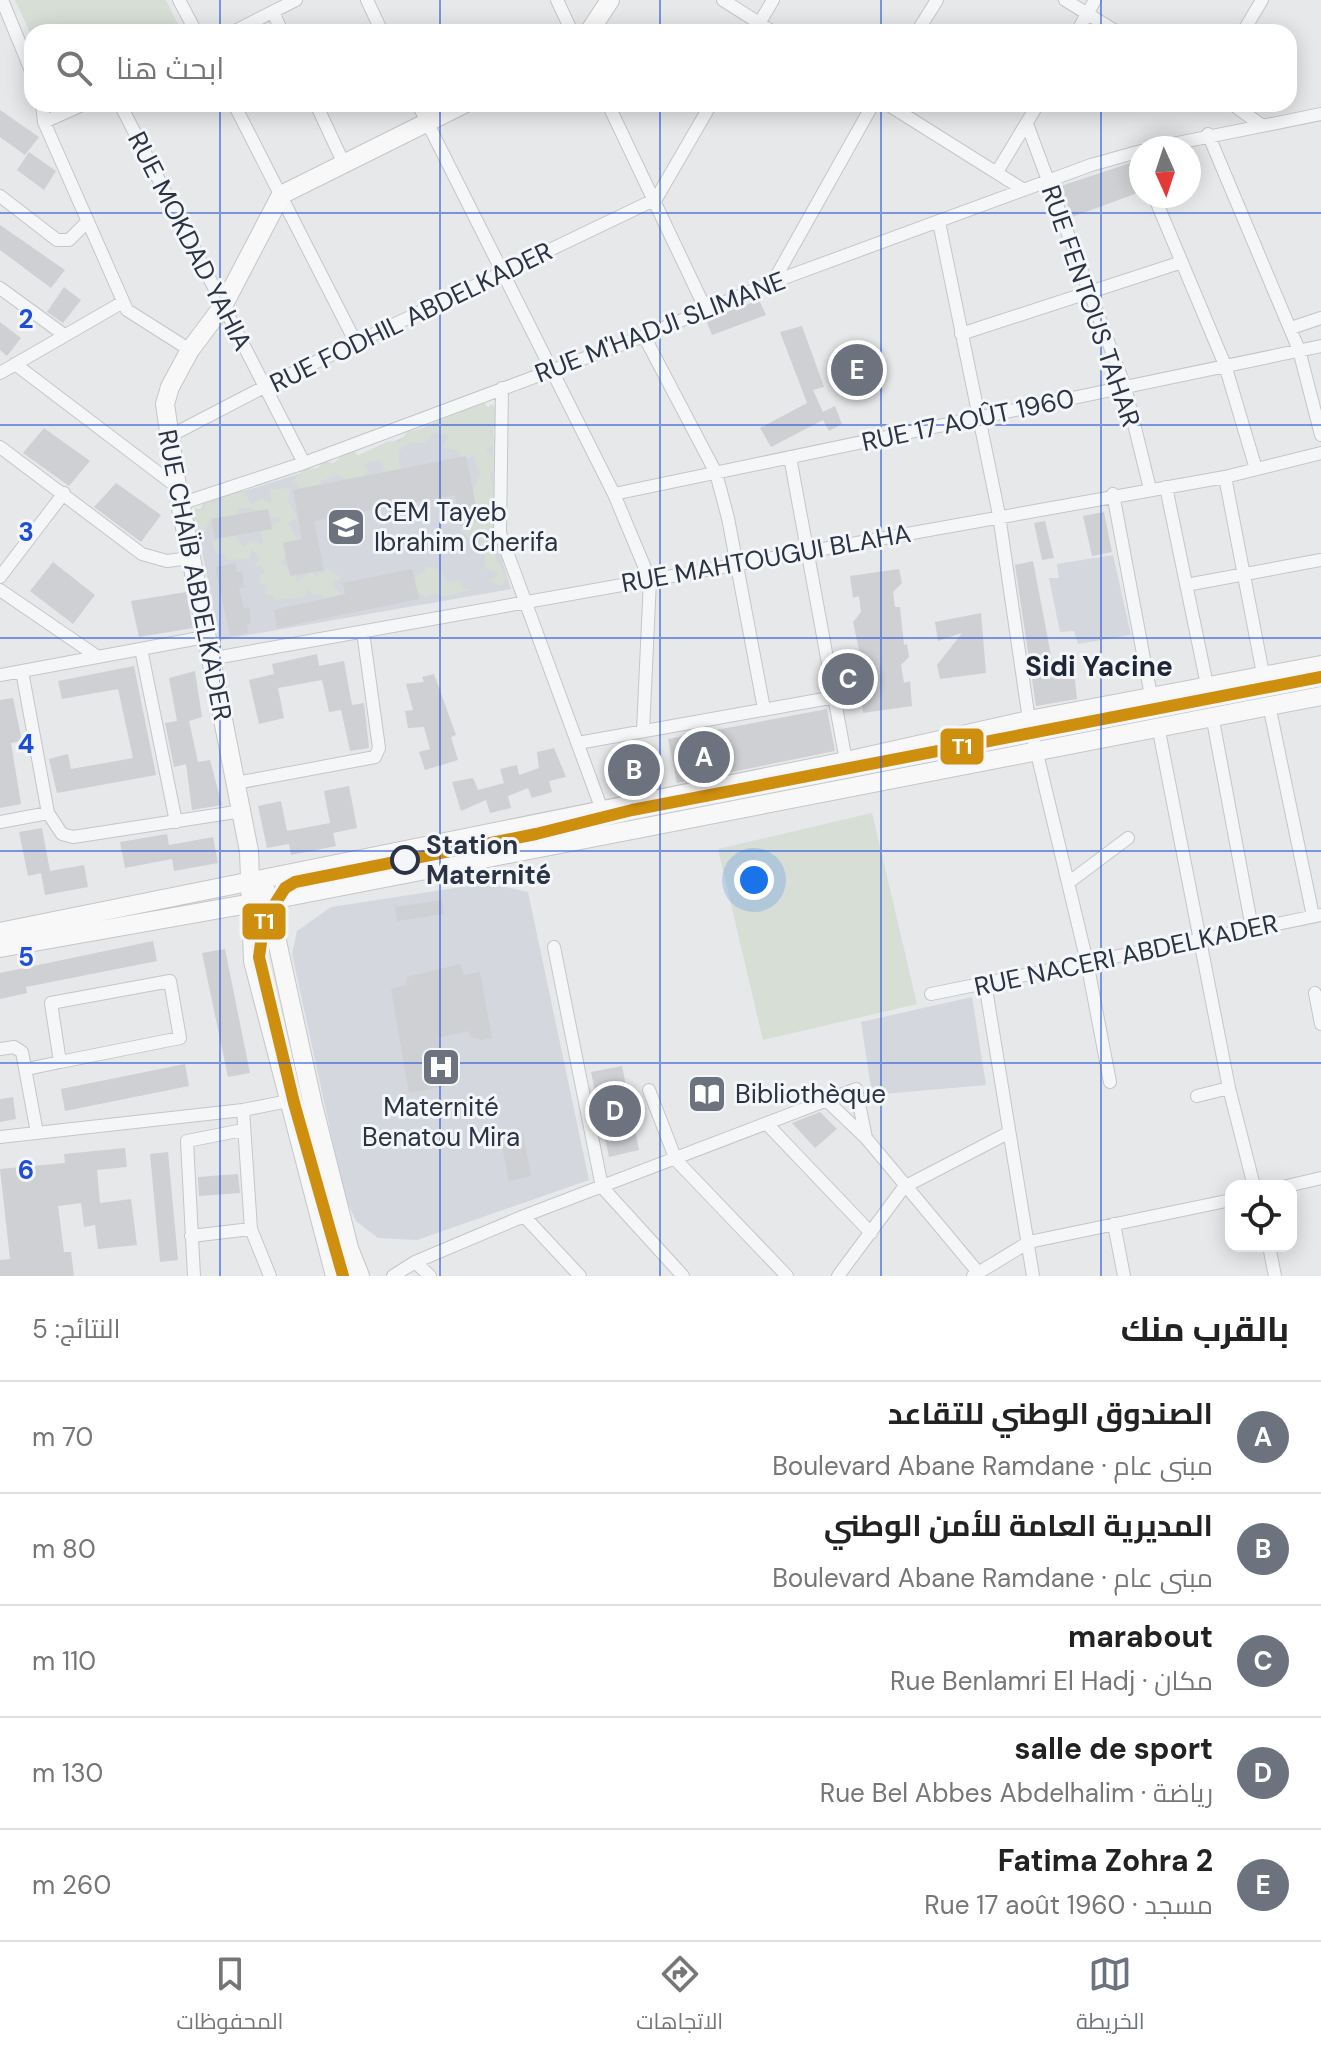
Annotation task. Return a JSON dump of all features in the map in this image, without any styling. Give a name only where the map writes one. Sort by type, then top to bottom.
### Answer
[{"type":"main road","points":[[594,24],[610,0]]},
{"type":"main road","points":[[281,195],[449,112]]},
{"type":"main road","name":"RUE CHAÏB ABDELKADER","points":[[281,195],[223,306],[190,350],[170,387],[165,404],[178,496],[255,878],[270,899],[313,1105],[349,1248],[360,1276]]},
{"type":"main road","points":[[0,932],[255,878],[846,761],[1029,720],[1321,665]]},
{"type":"main road","points":[[0,948],[250,903],[1321,696]]},
{"type":"main road","points":[[255,878],[250,903],[253,961],[335,1276]]},
{"type":"street","points":[[2,0],[24,54]]},
{"type":"street","points":[[179,0],[192,24]]},
{"type":"street","points":[[249,24],[296,0]]},
{"type":"street","points":[[367,0],[378,24]]},
{"type":"street","points":[[557,0],[568,24]]},
{"type":"street","points":[[723,0],[752,24]]},
{"type":"street","points":[[759,24],[773,0]]},
{"type":"street","points":[[922,24],[937,0]]},
{"type":"street","points":[[1065,0],[1104,24]]},
{"type":"street","points":[[1081,24],[1095,0]]},
{"type":"street","points":[[1248,24],[1262,0]]},
{"type":"street","points":[[273,12],[278,24]]},
{"type":"street","points":[[43,112],[44,122],[123,302],[135,318],[190,350]]},
{"type":"street","points":[[44,122],[66,112]]},
{"type":"street","name":"RUE MOKDAD YAHIA","points":[[124,112],[304,463]]},
{"type":"street","points":[[238,112],[356,343]]},
{"type":"street","points":[[320,112],[344,164]]},
{"type":"street","points":[[422,112],[549,370],[614,494],[650,580],[643,731]]},
{"type":"street","points":[[612,112],[656,199],[706,310]]},
{"type":"street","points":[[656,199],[706,112]]},
{"type":"street","points":[[773,282],[869,112]]},
{"type":"street","points":[[900,112],[1024,190]]},
{"type":"street","points":[[997,172],[1034,112]]},
{"type":"street","points":[[1243,112],[1260,124]]},
{"type":"street","points":[[1200,136],[1321,114]]},
{"type":"street","name":"RUE FENTOUS TAHAR","points":[[1027,124],[1125,387],[1150,489]]},
{"type":"street","points":[[1208,134],[1291,328],[1321,435]]},
{"type":"street","name":"RUE M'HADJI SLIMANE","points":[[178,496],[304,463],[644,336],[773,282],[1047,181],[1129,155]]},
{"type":"street","points":[[0,196],[57,240],[69,240],[88,221]]},
{"type":"street","name":"RUE FODHIL ABDELKADER","points":[[168,437],[264,387],[656,199]]},
{"type":"street","points":[[1159,208],[1225,365],[1256,469]]},
{"type":"street","points":[[939,222],[999,515],[1029,720],[1087,962],[1110,1082]]},
{"type":"street","points":[[961,334],[1182,262]]},
{"type":"street","points":[[0,288],[63,334]]},
{"type":"street","points":[[0,373],[123,302]]},
{"type":"street","points":[[1291,328],[1321,318]]},
{"type":"street","points":[[644,336],[716,473],[737,563],[764,709]]},
{"type":"street","name":"RUE 17 AOÛT 1960","points":[[614,494],[1321,346]]},
{"type":"street","points":[[15,364],[178,496]]},
{"type":"street","points":[[502,388],[498,520],[506,553],[602,810]]},
{"type":"street","points":[[0,447],[142,554],[167,561],[190,558]]},
{"type":"street","name":"RUE MAHTOUGUI BLAHA","points":[[209,659],[1113,494],[1225,477],[1321,453]]},
{"type":"street","points":[[790,457],[846,761]]},
{"type":"street","points":[[1225,477],[1263,674]]},
{"type":"street","points":[[1166,487],[1207,685]]},
{"type":"street","points":[[0,577],[64,493]]},
{"type":"street","points":[[1113,494],[1151,696]]},
{"type":"street","points":[[1186,585],[1321,560]]},
{"type":"street","points":[[0,590],[98,657]]},
{"type":"street","points":[[236,783],[375,757],[379,748],[363,632]]},
{"type":"street","points":[[0,675],[205,637]]},
{"type":"street","points":[[141,649],[176,822]]},
{"type":"street","points":[[22,671],[48,813],[55,828],[73,837],[242,811]]},
{"type":"street","points":[[578,743],[835,697]]},
{"type":"street","points":[[1269,705],[1317,915]]},
{"type":"street","points":[[1212,715],[1252,928]]},
{"type":"street","points":[[1158,726],[1229,1088],[1252,1180]]},
{"type":"street","points":[[0,822],[48,813]]},
{"type":"street","points":[[1068,883],[1128,838]]},
{"type":"street","name":"RUE NACERI ABDELKADER","points":[[931,994],[1317,915]]},
{"type":"street","points":[[554,947],[602,1187],[683,1276]]},
{"type":"street","points":[[27,1069],[180,1038],[171,983],[51,1003],[60,1062]]},
{"type":"street","points":[[985,983],[1033,1276]]},
{"type":"street","points":[[1315,993],[1321,1024]]},
{"type":"street","points":[[0,1049],[18,1048],[27,1069],[37,1133]]},
{"type":"street","points":[[1197,1096],[1229,1088]]},
{"type":"street","points":[[393,1276],[415,1262],[524,1216],[858,1089],[866,1138]]},
{"type":"street","points":[[649,1090],[676,1160],[787,1276]]},
{"type":"street","points":[[826,1100],[866,1138],[975,1274],[1029,1242],[1225,1201]]},
{"type":"street","points":[[0,1137],[243,1110],[288,1101]]},
{"type":"street","points":[[243,1110],[251,1229],[270,1276]]},
{"type":"street","points":[[767,1124],[871,1233]]},
{"type":"street","points":[[194,1276],[187,1141],[243,1130]]},
{"type":"street","points":[[838,1276],[904,1187],[1008,1133]]},
{"type":"street","points":[[1297,1184],[1321,1178]]},
{"type":"street","points":[[524,1216],[580,1276]]},
{"type":"street","points":[[1114,1224],[1124,1276]]},
{"type":"street","points":[[191,1236],[251,1229]]},
{"type":"street","points":[[1270,1252],[1275,1276]]},
{"type":"street","points":[[415,1262],[430,1276]]},
{"type":"shaded area","points":[[15,0],[166,0],[178,24],[26,24]]},
{"type":"shaded area","name":"CEM Tayeb Ibrahim Cherifa","points":[[478,403],[493,409],[494,534],[511,589],[219,640],[196,519],[203,504],[375,450]]},
{"type":"shaded area","points":[[485,403],[487,408],[493,404],[498,417],[496,428],[489,430],[498,442],[486,449],[498,461],[490,474],[496,505],[487,513],[494,516],[493,552],[507,578],[501,586],[490,582],[498,573],[485,568],[485,556],[479,545],[482,536],[470,540],[460,529],[470,520],[479,524],[481,515],[470,499],[480,473],[473,456],[463,459],[458,451],[442,447],[449,436],[435,432],[425,443],[410,443],[399,451],[399,461],[419,508],[414,518],[399,509],[400,498],[385,483],[383,465],[379,460],[363,464],[369,472],[353,483],[339,475],[321,481],[320,491],[304,492],[293,480],[304,469],[318,468],[324,461],[334,463],[346,452],[355,450],[357,456],[389,441],[399,442],[408,431]]},
{"type":"shaded area","points":[[240,487],[252,504],[262,498],[271,503],[270,489],[291,488],[288,501],[298,517],[288,523],[301,545],[288,551],[281,564],[294,571],[297,582],[311,571],[316,576],[328,568],[342,579],[333,581],[335,588],[349,598],[345,615],[329,616],[318,606],[324,595],[314,595],[308,589],[304,597],[275,600],[274,595],[266,595],[267,586],[259,582],[260,574],[265,573],[261,566],[254,565],[260,559],[252,549],[249,559],[226,560],[224,554],[216,555],[212,541],[233,534],[243,547],[250,541],[263,544],[261,530],[282,520],[277,517],[255,520],[254,509],[238,508],[235,519],[220,528],[209,521],[202,540],[190,534],[189,517],[196,508],[204,510],[205,501],[215,503],[226,492]]},
{"type":"shaded area","points":[[1113,555],[1131,635],[1078,644],[1074,631],[1060,632],[1049,578],[1059,578],[1057,564]]},
{"type":"shaded area","points":[[425,566],[439,569],[448,583],[460,580],[462,588],[472,590],[443,597],[434,593],[425,598],[411,584],[418,574],[425,572]]},
{"type":"shaded area","points":[[872,813],[917,1004],[763,1040],[718,849]]},
{"type":"shaded area","name":"Maternité Benatou Mira","points":[[488,883],[528,892],[589,1180],[417,1240],[378,1238],[356,1221],[345,1198],[292,954],[297,931],[331,907]]},
{"type":"shaded area","points":[[972,997],[986,1085],[872,1095],[861,1022]]},
{"type":"building","points":[[0,110],[39,137],[25,155],[0,137]]},
{"type":"building","points":[[29,152],[56,171],[44,190],[17,170]]},
{"type":"building","points":[[1129,163],[1129,196],[1072,217],[1061,186]]},
{"type":"building","points":[[0,225],[65,270],[51,288],[0,250]]},
{"type":"building","points":[[64,287],[81,300],[63,323],[47,312]]},
{"type":"building","points":[[759,300],[766,315],[712,335],[706,320]]},
{"type":"building","points":[[0,322],[21,338],[7,356],[0,350]]},
{"type":"building","points":[[802,326],[824,387],[813,390],[823,412],[835,406],[842,424],[829,431],[823,420],[771,447],[760,428],[807,403],[780,332]]},
{"type":"building","points":[[44,428],[90,461],[69,486],[23,453]]},
{"type":"building","points":[[466,456],[479,521],[461,525],[455,495],[314,521],[324,570],[290,576],[283,543],[302,539],[293,490]]},
{"type":"building","points":[[116,483],[161,515],[141,542],[94,507]]},
{"type":"building","points":[[268,509],[272,529],[215,539],[211,519]]},
{"type":"building","points":[[1104,512],[1112,552],[1092,556],[1083,516]]},
{"type":"building","points":[[1045,521],[1054,558],[1042,560],[1034,523]]},
{"type":"building","points":[[1033,561],[1053,666],[1073,663],[1077,699],[1036,706],[1015,565]]},
{"type":"building","points":[[53,562],[95,595],[73,624],[30,591]]},
{"type":"building","points":[[235,563],[237,572],[242,572],[244,587],[239,588],[244,608],[249,607],[251,623],[247,624],[248,633],[230,636],[215,567]]},
{"type":"building","points":[[412,569],[419,599],[277,628],[274,610],[345,594],[343,583]]},
{"type":"building","points":[[899,569],[902,583],[893,592],[895,607],[900,607],[904,645],[907,644],[909,657],[901,665],[904,683],[910,681],[912,706],[863,713],[860,687],[842,690],[839,671],[863,668],[853,622],[861,612],[859,596],[853,598],[850,576]]},
{"type":"building","points":[[186,592],[193,628],[139,637],[131,601]]},
{"type":"building","points":[[981,613],[986,673],[940,679],[937,665],[962,633],[938,641],[935,622]]},
{"type":"building","points":[[317,654],[319,666],[344,661],[352,705],[364,703],[369,748],[350,751],[341,710],[329,712],[322,680],[278,688],[284,718],[259,724],[249,680],[274,674],[272,664]]},
{"type":"building","points":[[134,666],[156,775],[57,793],[49,759],[68,754],[71,769],[133,758],[118,689],[62,699],[58,681]]},
{"type":"building","points":[[195,671],[202,717],[189,721],[198,762],[210,760],[222,805],[192,810],[186,764],[174,767],[165,723],[177,721],[169,678]]},
{"type":"building","points":[[434,674],[456,735],[451,737],[458,760],[425,770],[419,752],[430,749],[424,727],[408,728],[405,711],[413,710],[406,684],[424,682],[422,677]]},
{"type":"building","points":[[13,698],[22,741],[11,743],[21,804],[0,808],[0,700]]},
{"type":"building","points":[[827,709],[835,751],[677,783],[668,739]]},
{"type":"building","points":[[554,748],[566,777],[549,781],[552,792],[532,798],[528,788],[508,796],[511,808],[490,813],[486,800],[461,811],[452,782],[473,778],[478,790],[504,783],[500,769],[517,765],[519,775],[539,768],[537,752]]},
{"type":"building","points":[[632,758],[634,765],[643,765],[644,784],[612,790],[604,763]]},
{"type":"building","points":[[349,786],[357,828],[333,833],[336,846],[291,855],[289,844],[267,848],[258,806],[281,801],[287,831],[330,823],[324,791]]},
{"type":"building","points":[[42,828],[50,871],[84,865],[88,887],[45,895],[41,873],[28,876],[19,832]]},
{"type":"building","points":[[167,834],[169,845],[213,837],[218,863],[174,871],[172,859],[125,868],[120,842]]},
{"type":"building","points":[[442,900],[444,914],[397,921],[395,907]]},
{"type":"building","points":[[153,941],[157,961],[26,987],[27,993],[0,999],[0,973]]},
{"type":"building","points":[[225,949],[250,1073],[228,1077],[202,953]]},
{"type":"building","name":"Maternité Benatou Mira","points":[[460,964],[464,975],[480,972],[492,1038],[480,1040],[470,1036],[468,1031],[438,1038],[448,1086],[409,1093],[391,989],[406,985],[407,977]]},
{"type":"building","points":[[185,1064],[189,1086],[65,1111],[61,1089]]},
{"type":"building","points":[[622,1066],[639,1150],[609,1157],[591,1072]]},
{"type":"building","points":[[13,1097],[16,1119],[0,1122],[0,1099]]},
{"type":"building","points":[[820,1112],[837,1129],[815,1148],[792,1123]]},
{"type":"building","points":[[523,1133],[531,1176],[509,1181],[500,1137]]},
{"type":"building","points":[[125,1148],[127,1167],[97,1170],[100,1203],[131,1199],[137,1245],[98,1249],[95,1225],[84,1227],[81,1203],[58,1206],[64,1252],[71,1252],[74,1276],[0,1276],[0,1260],[10,1259],[0,1169],[65,1163],[64,1154]]},
{"type":"building","points":[[168,1152],[178,1260],[160,1262],[150,1154]]},
{"type":"building","points":[[238,1174],[240,1193],[199,1196],[198,1177]]},
{"type":"transit line","name":"T1","points":[[343,1276],[294,1103],[259,957],[264,921],[285,888],[295,882],[536,834],[632,810],[1321,677]]},
{"type":"place","name":"Fatima Zohra 2","points":[[857,370]]},
{"type":"place","name":"CEM Tayeb Ibrahim Cherifa","points":[[346,527]]},
{"type":"place","name":"marabout","points":[[848,679]]},
{"type":"place","name":"الصندوق الوطني للتقاعد","points":[[704,757]]},
{"type":"place","name":"المديرية العامة للأمن الوطني","points":[[634,770]]},
{"type":"place","name":"Station Maternité","points":[[405,860]]},
{"type":"place","name":"Maternité Benatou Mira","points":[[441,1067]]},
{"type":"place","name":"Bibliothèque","points":[[707,1094]]},
{"type":"place","name":"salle de sport","points":[[615,1111]]},
{"type":"district","name":"Sidi Yacine","points":[[1099,666]]}]
